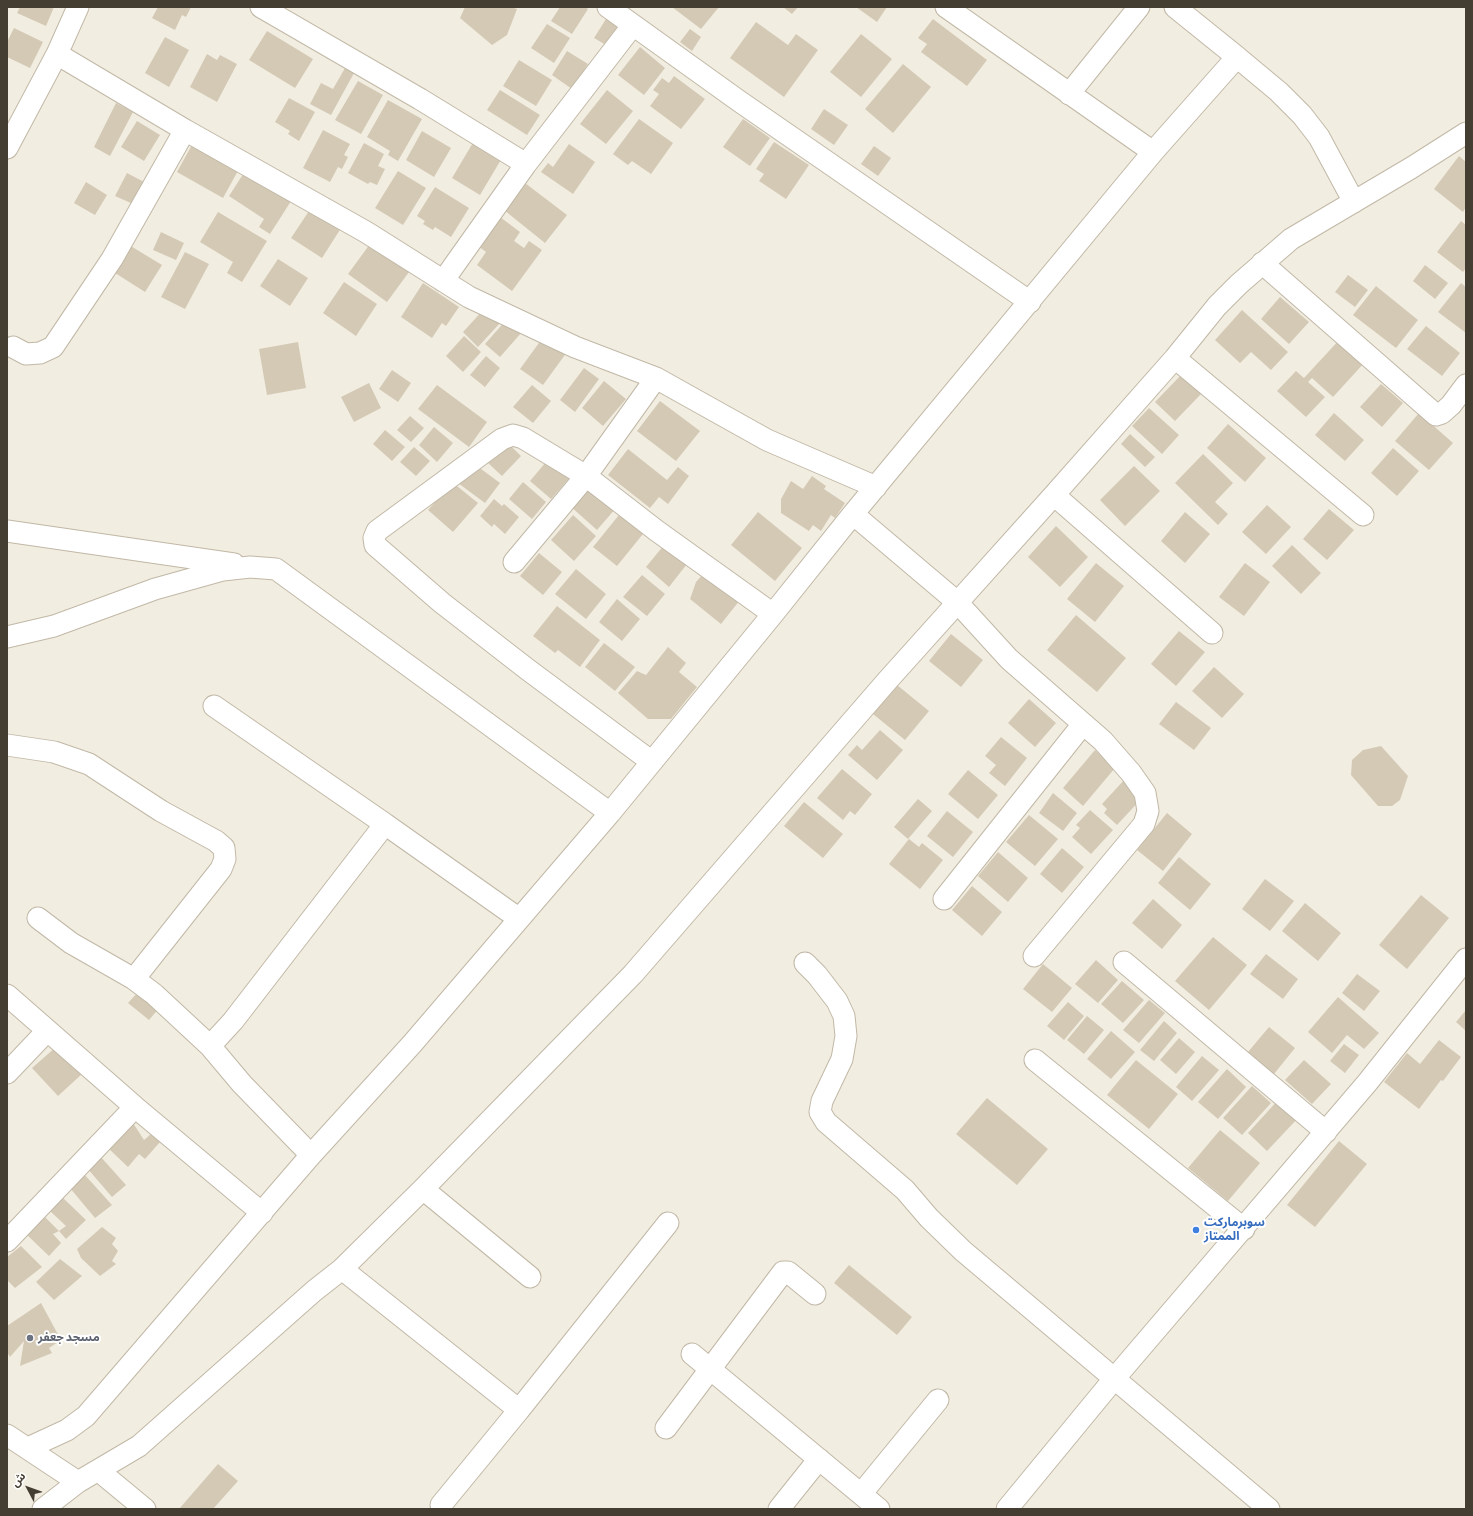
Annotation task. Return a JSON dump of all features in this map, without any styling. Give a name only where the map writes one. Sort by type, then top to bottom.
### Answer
[{"type":"street","points":[[7,148],[57,54],[78,7]]},
{"type":"street","points":[[261,7],[420,99],[526,164]]},
{"type":"street","points":[[608,7],[739,101],[1030,302]]},
{"type":"street","points":[[946,7],[1153,152]]},
{"type":"street","points":[[1069,94],[1139,7]]},
{"type":"street","points":[[1175,7],[1238,57],[1279,92],[1302,115],[1322,143],[1354,202]]},
{"type":"street","points":[[443,281],[526,164],[633,25]]},
{"type":"street","points":[[57,54],[185,130],[366,232],[469,297],[575,347],[656,378],[767,440],[876,487]]},
{"type":"street","points":[[28,1448],[67,1430],[86,1416],[312,1155],[412,1044],[518,918],[610,813],[853,514],[1153,152],[1238,57]]},
{"type":"street","points":[[13,347],[26,354],[40,352],[53,347],[112,258],[185,130]]},
{"type":"street","points":[[43,1509],[78,1482],[99,1471],[138,1446],[314,1291],[342,1269],[424,1189],[633,974],[957,602],[1054,495],[1174,358],[1217,306],[1262,263],[1291,239],[1466,133]]},
{"type":"street","points":[[1262,263],[1436,415],[1442,413],[1451,405],[1466,386]]},
{"type":"street","points":[[1174,358],[1363,515]]},
{"type":"street","points":[[514,562],[586,476],[656,378]]},
{"type":"street","points":[[652,762],[527,669],[442,602],[375,545],[374,538],[377,531],[496,443],[513,435],[523,438],[586,476],[657,531],[773,614]]},
{"type":"street","points":[[1054,495],[1212,633]]},
{"type":"street","points":[[853,514],[957,602],[1009,659],[1103,741],[1131,773],[1145,793],[1148,812],[1144,824],[1074,906],[1034,956]]},
{"type":"street","points":[[7,531],[276,570],[610,813]]},
{"type":"street","points":[[7,638],[54,626],[155,589],[223,570],[250,567],[276,570]]},
{"type":"street","points":[[214,706],[518,918]]},
{"type":"street","points":[[944,899],[1084,724]]},
{"type":"street","points":[[7,745],[54,752],[89,764],[155,808],[216,841],[224,848],[225,859],[221,869],[134,979]]},
{"type":"street","points":[[210,1046],[234,1021],[385,824]]},
{"type":"street","points":[[38,918],[72,943],[134,979],[154,994],[210,1046],[242,1084],[312,1155]]},
{"type":"street","points":[[1006,1509],[1114,1379],[1326,1132],[1466,959]]},
{"type":"street","points":[[1124,962],[1326,1132]]},
{"type":"street","points":[[804,963],[817,975],[837,1001],[844,1016],[846,1036],[842,1059],[822,1101],[820,1112],[826,1122],[906,1190],[929,1218],[963,1251],[1269,1509]]},
{"type":"street","points":[[7,995],[135,1107],[262,1213]]},
{"type":"street","points":[[7,1074],[47,1031]]},
{"type":"street","points":[[1035,1060],[1244,1229]]},
{"type":"street","points":[[7,1241],[135,1107]]},
{"type":"street","points":[[424,1189],[530,1277]]},
{"type":"street","points":[[441,1506],[668,1223]]},
{"type":"street","points":[[342,1269],[519,1410]]},
{"type":"street","points":[[666,1428],[709,1368],[783,1272],[788,1272],[815,1294]]},
{"type":"street","points":[[692,1354],[879,1509]]},
{"type":"street","points":[[861,1494],[938,1400]]},
{"type":"street","points":[[7,1435],[78,1482]]},
{"type":"street","points":[[779,1509],[819,1459]]},
{"type":"street","points":[[99,1471],[145,1509]]},
{"type":"building","points":[[20,7],[54,7],[46,26],[17,13]]},
{"type":"building","points":[[158,7],[191,7],[186,17],[182,15],[175,30],[152,18]]},
{"type":"building","points":[[465,7],[511,7],[517,9],[507,35],[492,45],[460,18]]},
{"type":"building","points":[[560,7],[585,7],[588,9],[572,34],[551,21]]},
{"type":"building","points":[[672,7],[719,7],[701,29]]},
{"type":"building","points":[[783,7],[798,7],[792,14]]},
{"type":"building","points":[[856,7],[887,7],[877,22]]},
{"type":"building","points":[[606,19],[618,26],[606,45],[594,38]]},
{"type":"building","points":[[933,19],[987,60],[967,86],[921,52],[927,44],[918,38]]},
{"type":"building","points":[[756,22],[788,45],[796,34],[818,50],[784,97],[730,58]]},
{"type":"building","points":[[547,24],[570,38],[554,63],[531,48]]},
{"type":"building","points":[[14,28],[43,42],[30,68],[7,57],[7,42]]},
{"type":"building","points":[[690,29],[701,37],[692,51],[680,42]]},
{"type":"building","points":[[267,31],[313,59],[295,88],[249,60]]},
{"type":"building","points":[[861,34],[892,59],[861,97],[830,72]]},
{"type":"building","points":[[165,37],[189,50],[169,87],[145,73]]},
{"type":"building","points":[[640,47],[665,68],[644,95],[618,75]]},
{"type":"building","points":[[567,51],[588,64],[572,89],[552,75]]},
{"type":"building","points":[[207,54],[217,60],[220,55],[237,64],[217,102],[190,87]]},
{"type":"building","points":[[519,60],[552,80],[536,106],[503,86]]},
{"type":"building","points":[[903,64],[931,87],[893,133],[865,109]]},
{"type":"building","points":[[345,68],[354,73],[331,115],[310,104],[321,83],[333,89]]},
{"type":"building","points":[[674,76],[705,99],[681,129],[650,106],[659,94],[653,90],[662,78],[669,83]]},
{"type":"building","points":[[358,81],[383,95],[361,134],[335,120]]},
{"type":"building","points":[[500,90],[540,115],[527,135],[487,110]]},
{"type":"building","points":[[607,90],[633,111],[606,144],[580,124]]},
{"type":"building","points":[[289,98],[315,112],[299,141],[288,134],[290,131],[275,122]]},
{"type":"building","points":[[388,100],[422,119],[398,161],[388,155],[390,151],[367,137]]},
{"type":"building","points":[[116,103],[133,112],[110,156],[94,147]]},
{"type":"building","points":[[824,109],[848,125],[834,145],[811,129]]},
{"type":"building","points":[[639,119],[673,143],[651,174],[632,161],[628,165],[613,154]]},
{"type":"building","points":[[743,119],[770,138],[750,166],[723,147]]},
{"type":"building","points":[[137,121],[160,135],[144,161],[121,147]]},
{"type":"building","points":[[323,130],[350,144],[344,155],[348,157],[342,169],[338,167],[330,182],[303,168]]},
{"type":"building","points":[[422,131],[451,148],[434,177],[406,160]]},
{"type":"building","points":[[474,141],[502,158],[480,195],[452,178]]},
{"type":"building","points":[[774,142],[809,165],[786,199],[759,181],[764,174],[756,169]]},
{"type":"building","points":[[193,143],[239,169],[223,198],[177,172]]},
{"type":"building","points":[[364,143],[384,154],[378,166],[385,169],[377,185],[370,182],[368,184],[348,173]]},
{"type":"building","points":[[569,144],[595,162],[573,194],[541,172],[548,163],[553,167]]},
{"type":"building","points":[[874,146],[891,158],[878,176],[861,164]]},
{"type":"building","points":[[1459,156],[1466,162],[1466,207],[1463,212],[1434,189]]},
{"type":"building","points":[[247,168],[293,198],[270,234],[259,227],[264,219],[229,196]]},
{"type":"building","points":[[398,171],[426,188],[403,225],[375,208]]},
{"type":"building","points":[[127,173],[144,182],[133,204],[115,196]]},
{"type":"building","points":[[86,182],[107,195],[95,215],[74,203]]},
{"type":"building","points":[[525,183],[567,215],[545,243],[504,210]]},
{"type":"building","points":[[435,187],[469,208],[451,237],[435,227],[433,230],[423,224],[425,221],[417,216]]},
{"type":"building","points":[[309,211],[343,225],[322,258],[291,238]]},
{"type":"building","points":[[218,212],[267,241],[242,282],[227,273],[233,262],[200,242]]},
{"type":"building","points":[[496,214],[520,232],[514,241],[524,248],[529,241],[542,250],[512,291],[477,265],[486,252],[474,243]]},
{"type":"building","points":[[1461,221],[1466,225],[1466,268],[1463,272],[1437,252]]},
{"type":"building","points":[[161,232],[184,243],[176,260],[153,250]]},
{"type":"building","points":[[370,244],[409,272],[387,302],[348,274]]},
{"type":"building","points":[[129,245],[162,265],[145,292],[112,271]]},
{"type":"building","points":[[185,252],[209,264],[185,309],[161,297]]},
{"type":"building","points":[[278,259],[308,278],[290,306],[260,286]]},
{"type":"building","points":[[1425,265],[1448,283],[1435,299],[1413,281]]},
{"type":"building","points":[[1348,275],[1368,290],[1355,307],[1335,292]]},
{"type":"building","points":[[344,282],[377,304],[356,336],[323,313]]},
{"type":"building","points":[[423,283],[459,307],[446,326],[442,323],[432,338],[401,317]]},
{"type":"building","points":[[1461,283],[1466,287],[1466,333],[1438,312]]},
{"type":"building","points":[[1376,286],[1418,320],[1396,348],[1353,315]]},
{"type":"building","points":[[1280,297],[1309,322],[1289,344],[1261,319]]},
{"type":"building","points":[[485,308],[500,323],[478,347],[463,332]]},
{"type":"building","points":[[1242,310],[1288,352],[1271,370],[1251,352],[1240,363],[1215,340]]},
{"type":"building","points":[[507,319],[522,332],[500,357],[485,344]]},
{"type":"building","points":[[1426,326],[1460,353],[1442,376],[1407,349]]},
{"type":"building","points":[[464,336],[481,352],[463,372],[446,356]]},
{"type":"building","points":[[544,336],[567,352],[543,385],[520,369]]},
{"type":"building","points":[[1340,339],[1365,362],[1333,397],[1312,378],[1308,382],[1325,397],[1306,417],[1277,391],[1296,371],[1304,378]]},
{"type":"building","points":[[298,342],[306,388],[267,395],[259,349]]},
{"type":"building","points":[[486,356],[500,368],[485,387],[470,375]]},
{"type":"building","points":[[584,368],[599,379],[575,412],[560,400]]},
{"type":"building","points":[[392,370],[411,383],[398,402],[379,389]]},
{"type":"building","points":[[1182,374],[1202,393],[1175,421],[1155,402]]},
{"type":"building","points":[[604,381],[626,399],[603,426],[582,408]]},
{"type":"building","points":[[369,383],[381,408],[354,422],[341,397]]},
{"type":"building","points":[[1381,384],[1403,403],[1382,427],[1360,407]]},
{"type":"building","points":[[437,385],[487,422],[469,447],[418,409]]},
{"type":"building","points":[[532,385],[551,401],[533,423],[513,407]]},
{"type":"building","points":[[660,401],[700,431],[676,461],[637,431]]},
{"type":"building","points":[[1149,408],[1179,435],[1162,454],[1132,426]]},
{"type":"building","points":[[1334,413],[1364,440],[1345,461],[1315,435]]},
{"type":"building","points":[[1419,413],[1453,443],[1429,470],[1395,441]]},
{"type":"building","points":[[410,416],[424,428],[411,442],[397,430]]},
{"type":"building","points":[[1228,424],[1266,458],[1245,482],[1207,448]]},
{"type":"building","points":[[434,427],[453,443],[437,462],[419,445]]},
{"type":"building","points":[[385,430],[405,447],[392,461],[373,444]]},
{"type":"building","points":[[1130,434],[1155,457],[1145,467],[1121,444]]},
{"type":"building","points":[[506,441],[521,456],[502,476],[487,462]]},
{"type":"building","points":[[414,447],[430,461],[416,476],[400,462]]},
{"type":"building","points":[[1393,448],[1419,471],[1397,496],[1371,473]]},
{"type":"building","points":[[628,449],[667,480],[678,467],[689,476],[668,504],[659,497],[650,508],[608,475]]},
{"type":"building","points":[[1203,454],[1233,483],[1215,502],[1228,514],[1218,525],[1175,483]]},
{"type":"building","points":[[551,456],[572,475],[551,499],[530,481]]},
{"type":"building","points":[[473,463],[500,483],[485,503],[458,483]]},
{"type":"building","points":[[1134,466],[1160,491],[1125,526],[1100,500]]},
{"type":"building","points":[[812,476],[826,486],[824,489],[845,503],[835,518],[831,515],[821,531],[813,525],[809,531],[781,513],[781,499],[791,481],[803,489]]},
{"type":"building","points":[[452,482],[478,503],[453,532],[428,510]]},
{"type":"building","points":[[523,482],[546,502],[532,519],[509,499]]},
{"type":"building","points":[[589,485],[616,508],[597,530],[570,506]]},
{"type":"building","points":[[494,499],[502,506],[504,504],[519,517],[505,534],[494,524],[492,527],[480,516]]},
{"type":"building","points":[[1267,505],[1291,527],[1266,554],[1242,532]]},
{"type":"building","points":[[1329,509],[1354,530],[1327,560],[1303,539]]},
{"type":"building","points":[[623,510],[647,529],[617,566],[593,547]]},
{"type":"building","points":[[758,512],[802,548],[775,581],[731,545]]},
{"type":"building","points":[[1185,512],[1210,534],[1185,563],[1161,541]]},
{"type":"building","points":[[573,515],[596,536],[574,561],[551,540]]},
{"type":"building","points":[[1056,526],[1088,557],[1060,587],[1028,557]]},
{"type":"building","points":[[664,545],[687,564],[669,587],[646,567]]},
{"type":"building","points":[[1292,545],[1321,573],[1301,594],[1272,566]]},
{"type":"building","points":[[539,553],[562,572],[543,595],[520,576]]},
{"type":"building","points":[[1096,563],[1124,586],[1095,622],[1067,599]]},
{"type":"building","points":[[1245,563],[1270,582],[1244,616],[1219,597]]},
{"type":"building","points":[[576,569],[606,594],[586,619],[555,594]]},
{"type":"building","points":[[704,573],[740,600],[721,624],[690,599],[696,582]]},
{"type":"building","points":[[642,575],[665,594],[647,616],[623,597]]},
{"type":"building","points":[[617,599],[640,619],[622,641],[599,622]]},
{"type":"building","points":[[557,606],[600,640],[580,667],[558,650],[555,653],[533,636]]},
{"type":"building","points":[[1076,615],[1126,658],[1097,692],[1047,650]]},
{"type":"building","points":[[1179,631],[1205,652],[1176,686],[1151,664]]},
{"type":"building","points":[[951,634],[983,660],[961,687],[929,661]]},
{"type":"building","points":[[604,643],[635,667],[615,691],[585,667]]},
{"type":"building","points":[[668,647],[686,663],[679,672],[697,687],[671,719],[648,719],[618,693],[637,671],[646,675]]},
{"type":"building","points":[[1214,667],[1244,694],[1222,718],[1192,691]]},
{"type":"building","points":[[897,685],[929,711],[905,740],[873,714]]},
{"type":"building","points":[[1029,699],[1056,723],[1035,747],[1008,723]]},
{"type":"building","points":[[1176,702],[1211,728],[1194,750],[1159,724]]},
{"type":"building","points":[[880,730],[903,750],[877,780],[848,755],[857,745],[862,750]]},
{"type":"building","points":[[1001,737],[1027,758],[1005,786],[989,773],[996,765],[985,756]]},
{"type":"building","points":[[1381,746],[1408,776],[1400,800],[1392,806],[1378,806],[1351,775],[1352,760],[1363,750]]},
{"type":"building","points":[[1095,750],[1115,768],[1083,806],[1063,788]]},
{"type":"building","points":[[842,769],[872,794],[855,815],[850,811],[843,820],[817,798]]},
{"type":"building","points":[[968,770],[998,795],[978,819],[948,794]]},
{"type":"building","points":[[1125,779],[1143,797],[1117,825],[1104,813],[1107,809],[1102,804]]},
{"type":"building","points":[[1053,793],[1077,813],[1063,831],[1039,813]]},
{"type":"building","points":[[918,799],[932,811],[908,839],[894,827]]},
{"type":"building","points":[[804,802],[843,834],[823,858],[784,826]]},
{"type":"building","points":[[1090,810],[1113,830],[1091,854],[1072,837],[1080,828],[1076,825]]},
{"type":"building","points":[[947,811],[973,832],[953,857],[927,836]]},
{"type":"building","points":[[1167,813],[1192,834],[1163,871],[1137,850]]},
{"type":"building","points":[[1029,815],[1058,839],[1035,866],[1006,842]]},
{"type":"building","points":[[909,839],[919,847],[922,843],[943,860],[920,889],[889,864]]},
{"type":"building","points":[[1062,848],[1084,867],[1062,893],[1040,874]]},
{"type":"building","points":[[998,852],[1028,878],[1008,902],[978,876]]},
{"type":"building","points":[[1179,857],[1211,884],[1190,910],[1158,883]]},
{"type":"building","points":[[1265,879],[1294,901],[1270,931],[1242,909]]},
{"type":"building","points":[[972,886],[1002,912],[982,936],[952,910]]},
{"type":"building","points":[[1421,895],[1449,918],[1407,969],[1379,945]]},
{"type":"building","points":[[1153,899],[1182,925],[1162,949],[1132,923]]},
{"type":"building","points":[[1305,903],[1341,933],[1318,961],[1282,931]]},
{"type":"building","points":[[1213,937],[1247,965],[1209,1010],[1175,981]]},
{"type":"building","points":[[1266,954],[1298,979],[1283,999],[1250,974]]},
{"type":"building","points":[[1096,960],[1118,980],[1098,1003],[1075,984]]},
{"type":"building","points":[[1043,964],[1072,988],[1052,1012],[1023,989]]},
{"type":"building","points":[[1357,974],[1380,991],[1364,1011],[1342,993]]},
{"type":"building","points":[[1122,981],[1144,1000],[1123,1023],[1101,1004]]},
{"type":"building","points":[[140,990],[160,1007],[149,1020],[128,1003]]},
{"type":"building","points":[[1338,997],[1379,1033],[1364,1049],[1347,1035],[1332,1053],[1308,1032]]},
{"type":"building","points":[[1149,1000],[1165,1013],[1139,1043],[1123,1030]]},
{"type":"building","points":[[1068,1002],[1084,1016],[1064,1040],[1047,1026]]},
{"type":"building","points":[[1466,1010],[1466,1031],[1456,1022]]},
{"type":"building","points":[[1087,1016],[1104,1030],[1084,1054],[1067,1040]]},
{"type":"building","points":[[1164,1021],[1177,1033],[1154,1061],[1140,1050]]},
{"type":"building","points":[[1269,1027],[1295,1048],[1274,1074],[1248,1052]]},
{"type":"building","points":[[1111,1031],[1135,1052],[1111,1079],[1087,1059]]},
{"type":"building","points":[[1179,1038],[1195,1052],[1176,1074],[1160,1060]]},
{"type":"building","points":[[1439,1040],[1461,1057],[1419,1109],[1384,1082],[1407,1053],[1420,1064]]},
{"type":"building","points":[[1344,1044],[1359,1055],[1345,1073],[1330,1061]]},
{"type":"building","points":[[56,1047],[82,1074],[58,1096],[32,1068]]},
{"type":"building","points":[[1202,1056],[1219,1070],[1192,1101],[1176,1087]]},
{"type":"building","points":[[1136,1060],[1178,1094],[1149,1129],[1107,1095]]},
{"type":"building","points":[[1304,1060],[1331,1084],[1312,1104],[1285,1080]]},
{"type":"building","points":[[1227,1069],[1246,1087],[1218,1119],[1198,1102]]},
{"type":"building","points":[[1252,1086],[1271,1103],[1242,1135],[1223,1118]]},
{"type":"building","points":[[987,1098],[1048,1149],[1017,1185],[956,1134]]},
{"type":"building","points":[[1279,1099],[1299,1117],[1267,1151],[1248,1133]]},
{"type":"building","points":[[133,1123],[144,1140],[151,1134],[160,1142],[145,1159],[139,1154],[128,1167],[107,1147]]},
{"type":"building","points":[[1220,1130],[1260,1163],[1228,1201],[1188,1168]]},
{"type":"building","points":[[1339,1141],[1367,1164],[1315,1227],[1287,1205]]},
{"type":"building","points":[[100,1156],[126,1185],[112,1197],[87,1168]]},
{"type":"building","points":[[84,1174],[112,1205],[95,1218],[70,1188]]},
{"type":"building","points":[[62,1197],[86,1220],[66,1239],[59,1231],[66,1226],[50,1211]]},
{"type":"building","points":[[44,1216],[59,1231],[53,1234],[61,1243],[49,1256],[26,1234]]},
{"type":"building","points":[[102,1227],[116,1238],[112,1244],[118,1251],[112,1261],[116,1264],[100,1276],[81,1258],[77,1249]]},
{"type":"building","points":[[21,1246],[42,1267],[15,1288],[7,1280],[7,1257]]},
{"type":"building","points":[[60,1259],[82,1276],[54,1300],[36,1282]]},
{"type":"building","points":[[849,1265],[912,1317],[897,1335],[834,1283]]},
{"type":"building","points":[[41,1303],[61,1340],[49,1348],[52,1353],[20,1366],[24,1341],[10,1357],[7,1352],[7,1326]]},
{"type":"building","points":[[218,1464],[238,1481],[213,1509],[179,1509]]},
{"type":"place","name":"سوبرماركت الممتاز","points":[[1196,1230]]},
{"type":"place","name":"مسجد جعفر","points":[[30,1338]]}]
